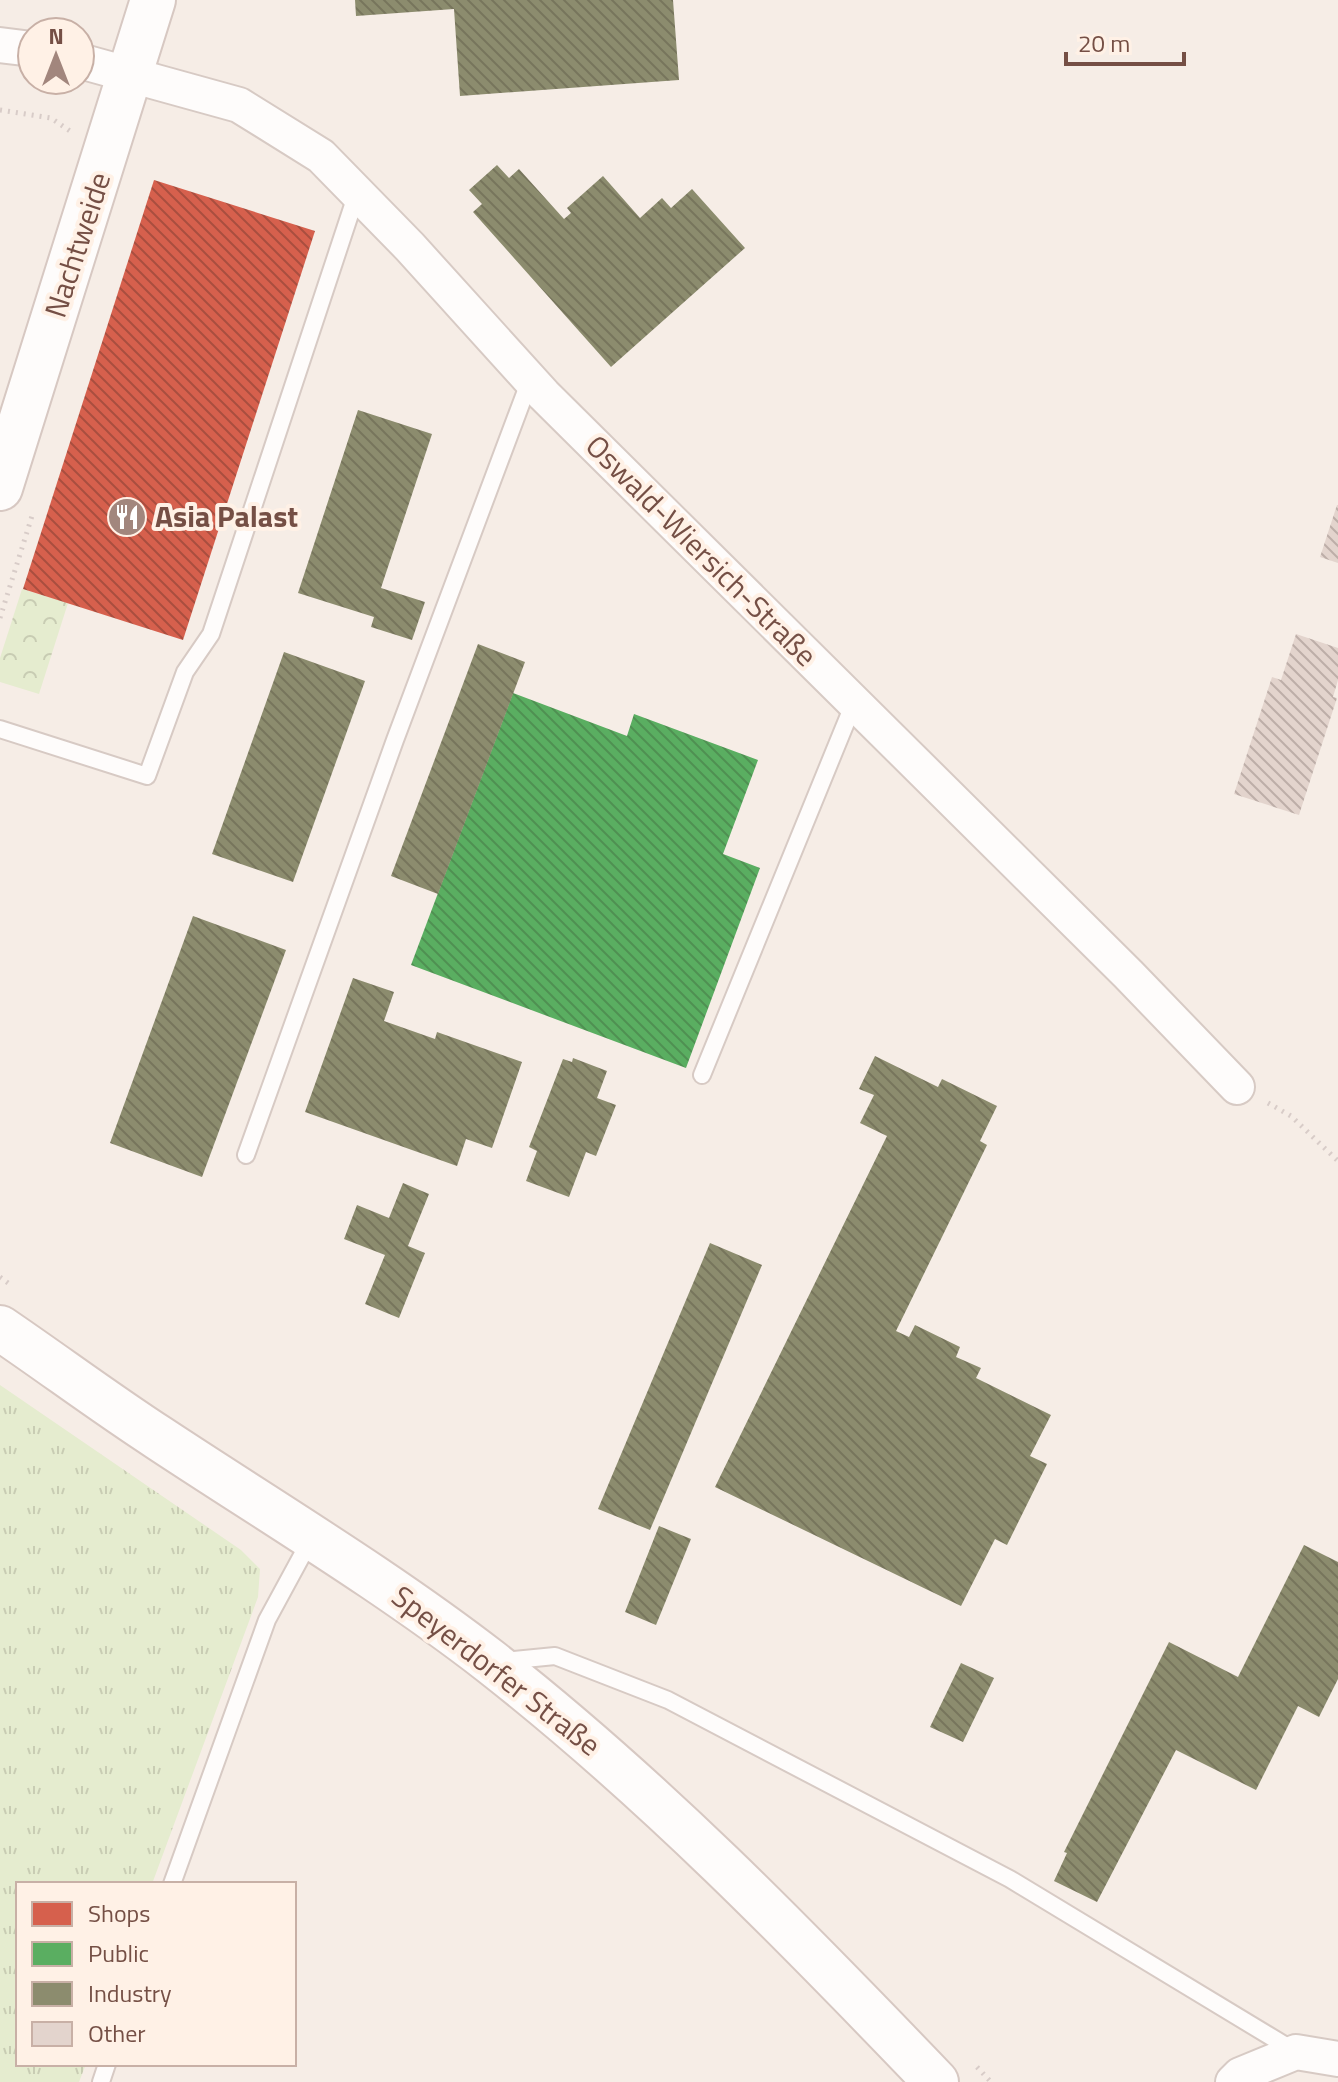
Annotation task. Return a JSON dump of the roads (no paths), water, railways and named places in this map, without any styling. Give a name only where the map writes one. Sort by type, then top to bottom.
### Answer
[{"type":"street","name":"Nachtweide","points":[[0,488],[153,0]]},
{"type":"street","name":"Oswald-Wiersich-Straße","points":[[96,65],[239,105],[321,156],[530,380],[1237,1087]]},
{"type":"street","name":"Speyerdorfer Straße","points":[[0,1328],[158,1438],[312,1535],[490,1662],[678,1820],[767,1905],[936,2082]]},
{"type":"street","points":[[1233,2082],[1240,2075],[1296,2052],[1338,2059]]},
{"type":"lane","points":[[0,729],[147,776],[185,672],[211,634],[357,193]]},
{"type":"lane","points":[[246,1155],[395,740],[530,380]]},
{"type":"lane","points":[[702,1075],[854,703]]},
{"type":"lane","points":[[173,1882],[267,1620],[312,1535]]},
{"type":"lane","points":[[490,1662],[555,1656],[668,1700],[1010,1879],[1296,2052]]},
{"type":"place","name":"Asia Palast","points":[[127,517]]}]
